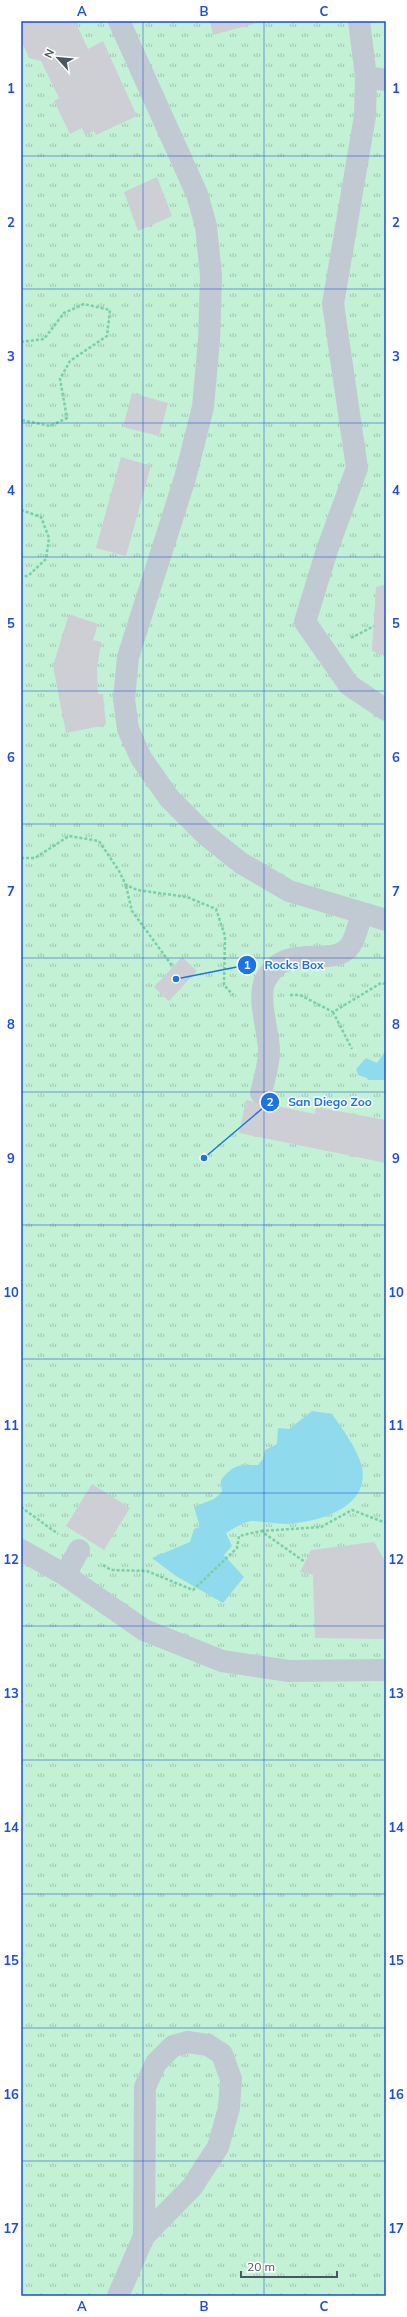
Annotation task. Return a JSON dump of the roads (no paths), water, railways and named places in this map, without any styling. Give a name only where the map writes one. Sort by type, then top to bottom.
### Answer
[{"type":"street","points":[[119,21],[197,194],[206,226],[210,276],[209,340],[203,407],[185,478],[128,657],[124,699],[128,729],[141,758],[169,798],[207,836],[241,863],[289,891],[386,920]]},
{"type":"street","points":[[359,21],[376,78],[365,116],[333,304],[357,468],[327,550],[305,622],[349,685],[386,710]]},
{"type":"street","points":[[261,1093],[269,1051],[264,983],[273,969],[286,959],[339,954],[350,946],[362,914]]},
{"type":"street","points":[[21,1550],[42,1560],[144,1630],[222,1661],[289,1671],[386,1670]]},
{"type":"street","points":[[65,1575],[79,1550]]},
{"type":"street","points":[[118,2296],[144,2236],[192,2187],[218,2147],[229,2108],[231,2080],[222,2054],[208,2045],[188,2042],[173,2046],[156,2063],[145,2087],[146,2158],[144,2236]]},
{"type":"water","points":[[386,1050],[386,1080],[368,1080],[367,1078],[358,1075],[356,1069],[366,1058],[377,1063]]},
{"type":"water","points":[[312,1411],[332,1414],[349,1439],[360,1460],[362,1467],[362,1481],[358,1493],[350,1503],[326,1516],[313,1520],[287,1524],[251,1521],[241,1524],[226,1533],[232,1546],[224,1555],[244,1577],[223,1603],[176,1576],[152,1558],[190,1542],[194,1529],[200,1527],[194,1507],[214,1499],[222,1492],[221,1480],[233,1468],[237,1466],[258,1465],[263,1459],[265,1450],[277,1444],[278,1428],[289,1429]]},
{"type":"place","name":"Rocks Box","points":[[176,979]]},
{"type":"place","name":"San Diego Zoo","points":[[204,1158]]}]
